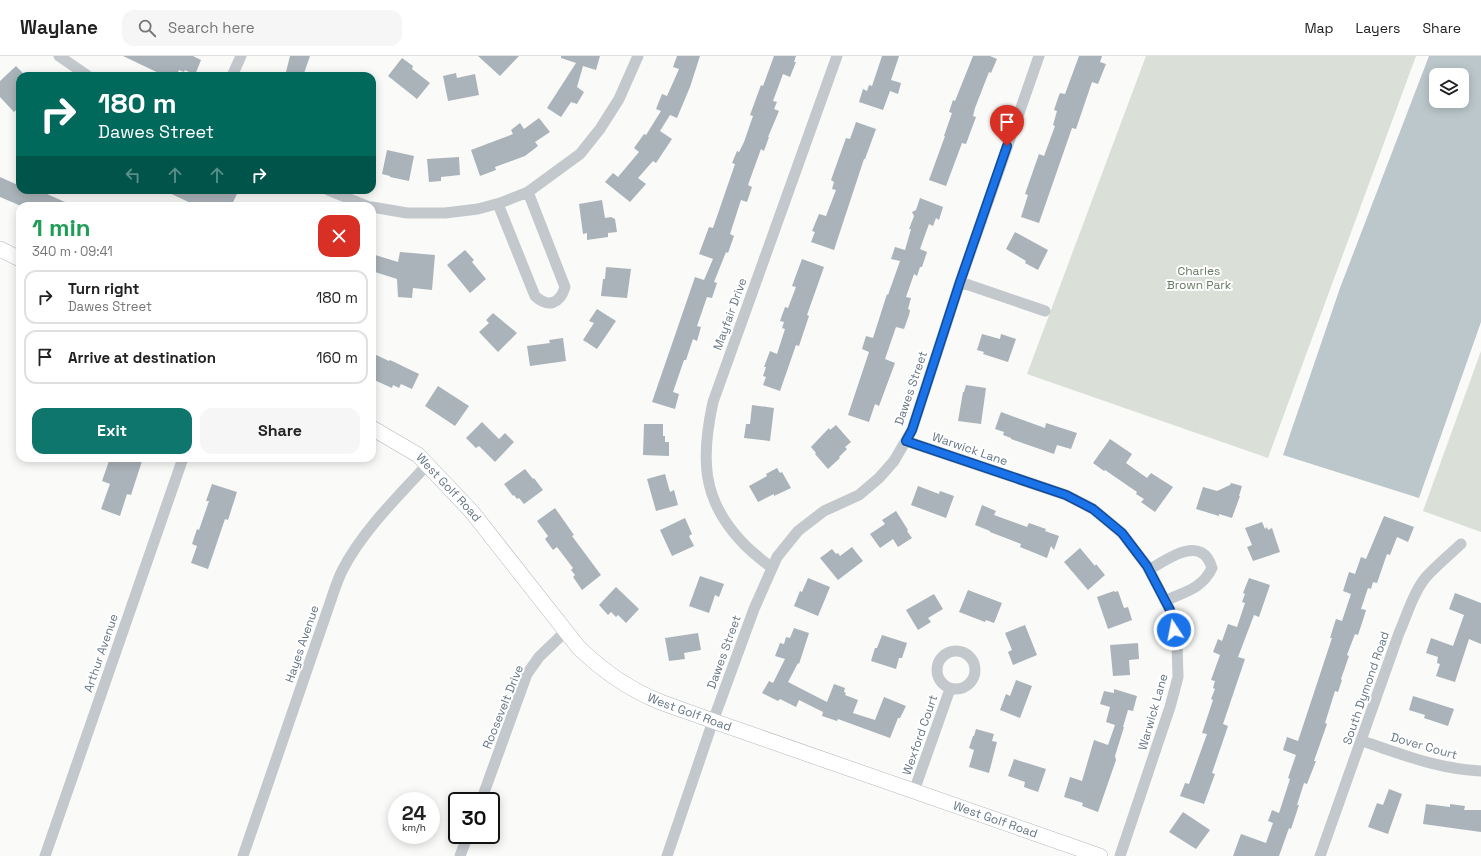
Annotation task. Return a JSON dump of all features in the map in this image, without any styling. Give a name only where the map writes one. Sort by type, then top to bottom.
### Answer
[{"type":"street","points":[[59,56],[82,72]]},
{"type":"street","points":[[234,72],[240,56]]},
{"type":"street","points":[[376,208],[406,213],[445,214],[478,209],[498,204],[528,192],[580,154],[600,130],[619,99],[638,56]]},
{"type":"street","name":"Mayfair Drive","points":[[772,568],[742,543],[727,525],[716,505],[708,480],[705,457],[707,431],[713,402],[837,56]]},
{"type":"street","name":"Dawes Street","points":[[667,856],[713,721],[754,609],[777,557],[798,531],[824,511],[858,495],[879,478],[894,462],[912,430],[960,282],[1039,56]]},
{"type":"street","points":[[498,204],[535,296],[541,302],[555,302],[563,295],[565,287],[528,192]]},
{"type":"street","points":[[338,194],[358,202]]},
{"type":"street","points":[[0,249],[16,257]]},
{"type":"street","points":[[960,282],[1046,311]]},
{"type":"street","name":"West Golf Road","points":[[376,430],[418,455],[472,512],[579,648],[595,663],[616,679],[656,700],[713,721],[1100,856]]},
{"type":"street","name":"Warwick Lane","points":[[906,441],[1066,495],[1093,509],[1122,533],[1149,570],[1170,610],[1177,644],[1178,678],[1120,856]]},
{"type":"street","name":"Arthur Avenue","points":[[45,856],[182,462]]},
{"type":"street","name":"Hayes Avenue","points":[[243,856],[342,571],[353,552],[379,518],[427,465]]},
{"type":"street","name":"South Dymond Road","points":[[1320,856],[1399,634],[1414,598],[1426,578],[1461,544]]},
{"type":"street","points":[[1149,570],[1163,561],[1194,549],[1202,552],[1210,560],[1212,568],[1208,578],[1199,585],[1165,601]]},
{"type":"street","name":"Roosevelt Drive","points":[[484,792],[527,674],[539,657],[565,632]]},
{"type":"street","name":"Wexford Court","points":[[914,791],[950,688]]},
{"type":"street","name":"Dover Court","points":[[1362,741],[1436,765],[1461,770],[1481,771]]},
{"type":"street","points":[[460,856],[465,844]]},
{"type":"green space","name":"Charles Brown Park","points":[[1146,56],[1416,56],[1268,458],[1027,374]]},
{"type":"green space","points":[[1481,351],[1481,532],[1423,511]]},
{"type":"shaded area","points":[[1429,56],[1481,56],[1481,322],[1419,498],[1283,455],[1340,288]]},
{"type":"building","points":[[123,56],[193,56],[201,60],[196,72],[189,72],[185,70],[184,72],[179,70],[178,72],[157,72]]},
{"type":"building","points":[[290,56],[310,56],[304,72],[286,72]]},
{"type":"building","points":[[478,56],[519,56],[500,76]]},
{"type":"building","points":[[561,56],[600,56],[596,70],[583,66],[577,87],[584,92],[577,104],[571,102],[561,117],[547,108],[576,63],[561,58]]},
{"type":"building","points":[[677,56],[700,56],[690,87],[677,118],[670,115],[660,131],[672,139],[656,163],[653,161],[638,178],[646,184],[630,202],[605,182],[613,173],[618,177],[639,152],[634,148],[644,134],[646,135],[661,111],[656,109],[662,94],[667,96],[679,69],[673,67]]},
{"type":"building","points":[[774,56],[796,56],[794,62],[796,62],[790,77],[783,74],[773,101],[777,102],[774,109],[779,111],[764,151],[761,149],[748,185],[752,187],[747,202],[741,200],[730,234],[734,236],[728,253],[726,252],[714,282],[717,283],[712,298],[707,297],[697,326],[701,327],[697,341],[693,339],[686,360],[684,360],[673,392],[679,394],[675,409],[652,402],[695,277],[704,280],[713,259],[699,254],[709,227],[713,228],[735,164],[732,163],[737,151],[739,152],[744,142],[753,116],[750,115]]},
{"type":"building","points":[[882,56],[899,56],[891,80],[901,83],[898,94],[890,91],[883,110],[859,102],[863,89],[867,91],[869,85],[872,86]]},
{"type":"building","points":[[973,56],[990,56],[997,59],[991,73],[989,72],[975,108],[973,116],[976,117],[966,144],[962,143],[946,186],[929,180],[952,113],[949,112],[953,100],[955,101]]},
{"type":"building","points":[[1079,56],[1102,56],[1100,62],[1106,64],[1098,84],[1092,82],[1076,129],[1072,128],[1039,223],[1021,217],[1028,195],[1025,194],[1039,154],[1044,156],[1055,126],[1053,125],[1057,111],[1054,110],[1058,98],[1060,93],[1065,94]]},
{"type":"building","points":[[402,58],[413,66],[412,69],[430,83],[417,99],[388,76]]},
{"type":"building","points":[[16,66],[22,72],[16,72],[16,110],[14,112],[0,97],[0,81]]},
{"type":"building","points":[[456,73],[457,78],[475,74],[479,95],[448,101],[443,76]]},
{"type":"building","points":[[539,118],[550,132],[535,142],[538,146],[525,156],[495,167],[496,170],[480,176],[471,150],[513,134],[511,130],[520,123],[524,129]]},
{"type":"building","points":[[856,122],[876,129],[864,159],[834,250],[811,242],[815,232],[812,231],[819,214],[826,216],[836,190],[832,189],[834,182],[831,180],[846,138],[850,139]]},
{"type":"building","points":[[387,150],[414,156],[409,181],[382,174]]},
{"type":"building","points":[[459,157],[460,175],[441,177],[441,181],[429,182],[427,159]]},
{"type":"building","points":[[0,177],[16,184],[16,194],[47,194],[65,202],[16,202],[16,204],[0,197]]},
{"type":"building","points":[[172,194],[237,194],[233,202],[188,202]]},
{"type":"building","points":[[920,198],[943,207],[939,220],[936,218],[933,226],[929,224],[920,249],[927,252],[917,276],[914,274],[906,297],[911,298],[908,309],[910,310],[909,315],[904,329],[896,327],[885,359],[895,363],[879,406],[875,404],[869,422],[848,415],[869,352],[862,349],[866,336],[873,338],[887,294],[888,295],[900,261],[891,259],[895,247],[905,250],[911,229],[909,229],[914,216],[912,212],[916,210]]},
{"type":"building","points":[[602,200],[605,218],[611,217],[615,219],[617,232],[608,233],[608,237],[587,240],[587,233],[583,234],[579,204]]},
{"type":"building","points":[[1015,232],[1048,250],[1038,270],[1025,263],[1026,261],[1006,249]]},
{"type":"building","points":[[465,250],[474,260],[472,262],[486,279],[470,293],[447,265]]},
{"type":"building","points":[[400,252],[435,255],[432,290],[413,288],[412,298],[398,297],[397,279],[376,272],[376,255],[398,262]]},
{"type":"building","points":[[802,259],[824,267],[807,315],[809,316],[799,346],[796,345],[780,391],[763,385],[766,377],[763,376],[766,367],[764,367],[770,351],[777,354],[785,329],[782,328],[784,322],[780,321],[785,307],[788,308],[796,287],[792,286]]},
{"type":"building","points":[[606,267],[631,269],[627,298],[601,296]]},
{"type":"building","points":[[597,309],[616,321],[597,349],[583,340],[594,323],[589,321]]},
{"type":"building","points":[[493,313],[517,333],[498,352],[479,332],[489,323],[486,320]]},
{"type":"building","points":[[982,334],[1000,339],[1001,334],[1016,339],[1008,362],[983,354],[984,352],[977,350]]},
{"type":"building","points":[[563,338],[566,361],[530,366],[527,346],[550,343],[549,340]]},
{"type":"building","points":[[376,355],[419,374],[412,389],[401,384],[399,388],[393,385],[392,388],[376,381]]},
{"type":"building","points":[[966,385],[986,388],[981,424],[958,421],[963,392]]},
{"type":"building","points":[[438,386],[469,406],[455,426],[425,406]]},
{"type":"building","points":[[752,405],[774,408],[770,441],[744,438],[746,424],[750,424]]},
{"type":"building","points":[[1001,412],[1045,428],[1046,423],[1077,433],[1071,449],[1057,445],[1054,454],[1003,435],[1004,432],[995,429]]},
{"type":"building","points":[[482,422],[499,439],[505,433],[514,442],[495,462],[479,446],[476,448],[466,438]]},
{"type":"building","points":[[644,424],[663,424],[663,436],[665,436],[665,442],[669,442],[669,456],[643,455]]},
{"type":"building","points":[[836,425],[851,442],[845,447],[847,449],[839,457],[840,458],[828,469],[811,447],[829,428],[830,430]]},
{"type":"building","points":[[1110,439],[1132,454],[1126,463],[1147,478],[1151,473],[1173,487],[1155,512],[1141,502],[1144,499],[1136,494],[1137,492],[1093,463]]},
{"type":"building","points":[[109,462],[142,462],[131,495],[127,494],[120,516],[101,509],[110,484],[102,481]]},
{"type":"building","points":[[777,468],[780,473],[782,472],[791,488],[758,502],[749,486],[767,476],[766,474]]},
{"type":"building","points":[[525,469],[543,490],[524,504],[519,498],[517,499],[514,495],[513,496],[504,484]]},
{"type":"building","points":[[665,474],[670,492],[674,490],[678,505],[656,511],[647,479]]},
{"type":"building","points":[[1231,483],[1242,486],[1232,518],[1219,514],[1219,516],[1196,509],[1203,487],[1217,491],[1230,485]]},
{"type":"building","points":[[212,484],[237,492],[228,520],[225,519],[208,569],[191,563],[197,546],[192,544],[197,529],[199,530],[209,501],[206,501]]},
{"type":"building","points":[[918,486],[939,494],[940,491],[954,496],[946,518],[911,505]]},
{"type":"building","points":[[982,505],[996,511],[994,515],[1027,527],[1029,523],[1046,529],[1045,531],[1059,536],[1054,550],[1051,546],[1047,558],[1020,547],[1021,544],[975,525]]},
{"type":"building","points":[[555,508],[574,535],[572,536],[601,575],[582,590],[573,577],[575,575],[571,570],[573,568],[557,547],[553,550],[545,539],[548,536],[537,521]]},
{"type":"building","points":[[896,511],[912,538],[898,547],[893,539],[880,548],[870,534],[885,524],[882,520]]},
{"type":"building","points":[[1384,516],[1414,527],[1408,542],[1397,537],[1390,555],[1387,554],[1377,583],[1373,582],[1371,589],[1368,588],[1361,609],[1366,610],[1363,620],[1358,635],[1355,634],[1347,655],[1349,656],[1341,679],[1342,680],[1338,692],[1335,691],[1325,723],[1327,724],[1314,761],[1316,761],[1307,784],[1304,783],[1291,829],[1289,828],[1279,856],[1233,856],[1241,834],[1266,843],[1273,823],[1268,821],[1272,810],[1279,813],[1290,779],[1288,778],[1296,755],[1283,750],[1287,737],[1298,741],[1332,638],[1330,638],[1336,619],[1342,621],[1351,594],[1343,591],[1349,572],[1355,574],[1361,557],[1366,559]]},
{"type":"building","points":[[685,518],[692,534],[689,536],[694,546],[672,556],[660,530]]},
{"type":"building","points":[[1262,522],[1265,529],[1267,527],[1268,530],[1272,528],[1280,552],[1253,561],[1247,547],[1252,545],[1245,528]]},
{"type":"building","points":[[852,547],[863,561],[838,580],[820,558],[832,549],[840,556]]},
{"type":"building","points":[[1080,548],[1095,566],[1096,564],[1105,575],[1088,590],[1064,562]]},
{"type":"building","points":[[700,576],[724,584],[719,597],[715,595],[709,613],[689,606]]},
{"type":"building","points":[[808,578],[830,587],[818,616],[794,606],[800,591],[802,592]]},
{"type":"building","points":[[1249,578],[1270,585],[1259,617],[1254,615],[1238,657],[1245,659],[1223,724],[1228,726],[1212,773],[1215,774],[1204,804],[1180,796],[1185,783],[1189,784],[1207,734],[1202,733],[1213,700],[1211,699],[1215,689],[1213,688],[1215,681],[1211,680],[1220,655],[1213,652],[1218,639],[1222,641],[1228,624],[1237,627],[1245,603],[1242,602],[1245,594],[1243,593]]},
{"type":"building","points":[[616,587],[639,609],[626,623],[618,615],[616,617],[611,612],[608,615],[599,605]]},
{"type":"building","points":[[968,590],[1002,603],[994,623],[986,620],[985,622],[959,612]]},
{"type":"building","points":[[1118,591],[1124,608],[1128,607],[1132,620],[1108,629],[1097,597]]},
{"type":"building","points":[[1455,593],[1481,603],[1481,644],[1469,639],[1455,682],[1436,676],[1440,664],[1437,663],[1438,657],[1426,653],[1431,638],[1453,646],[1464,615],[1449,609]]},
{"type":"building","points":[[934,594],[943,609],[928,618],[931,622],[918,630],[906,610]]},
{"type":"building","points":[[1025,625],[1037,655],[1013,665],[1008,652],[1012,650],[1005,633]]},
{"type":"building","points":[[794,628],[809,633],[799,664],[798,663],[788,682],[827,702],[834,684],[845,688],[845,695],[858,700],[853,713],[875,720],[884,697],[906,706],[900,718],[898,718],[890,738],[838,719],[837,721],[822,716],[823,712],[799,700],[796,707],[780,699],[778,701],[762,693],[769,681],[773,683],[785,659],[775,656],[780,643],[784,644],[786,637],[790,638]]},
{"type":"building","points":[[698,633],[701,650],[684,653],[685,659],[669,661],[665,638]]},
{"type":"building","points":[[882,635],[907,643],[902,658],[899,658],[896,669],[871,661],[875,648],[877,648]]},
{"type":"building","points":[[1138,643],[1139,659],[1129,660],[1130,675],[1113,676],[1110,645]]},
{"type":"building","points":[[1016,680],[1032,686],[1020,718],[1000,710],[1006,694],[1010,696]]},
{"type":"building","points":[[1114,689],[1137,696],[1133,711],[1128,710],[1115,756],[1116,760],[1098,812],[1082,806],[1083,803],[1064,797],[1070,777],[1082,781],[1094,740],[1108,745],[1115,725],[1106,722],[1110,707],[1100,704],[1104,691],[1114,693]]},
{"type":"building","points":[[1413,696],[1454,709],[1448,726],[1424,718],[1425,715],[1409,710]]},
{"type":"building","points":[[976,729],[994,734],[992,741],[997,742],[989,773],[969,767],[974,750],[969,748]]},
{"type":"building","points":[[1014,759],[1046,769],[1038,792],[1024,787],[1025,782],[1008,776]]},
{"type":"building","points":[[1389,789],[1402,794],[1388,834],[1368,827],[1377,803],[1383,805]]},
{"type":"building","points":[[1426,804],[1450,807],[1450,804],[1465,806],[1464,810],[1481,810],[1481,832],[1423,824]]},
{"type":"building","points":[[1183,812],[1210,830],[1196,849],[1169,832]]},
{"type":"route","points":[[1007,146],[960,282],[912,430],[906,441],[1066,495],[1093,509],[1122,533],[1147,566],[1170,610],[1174,630]]}]
